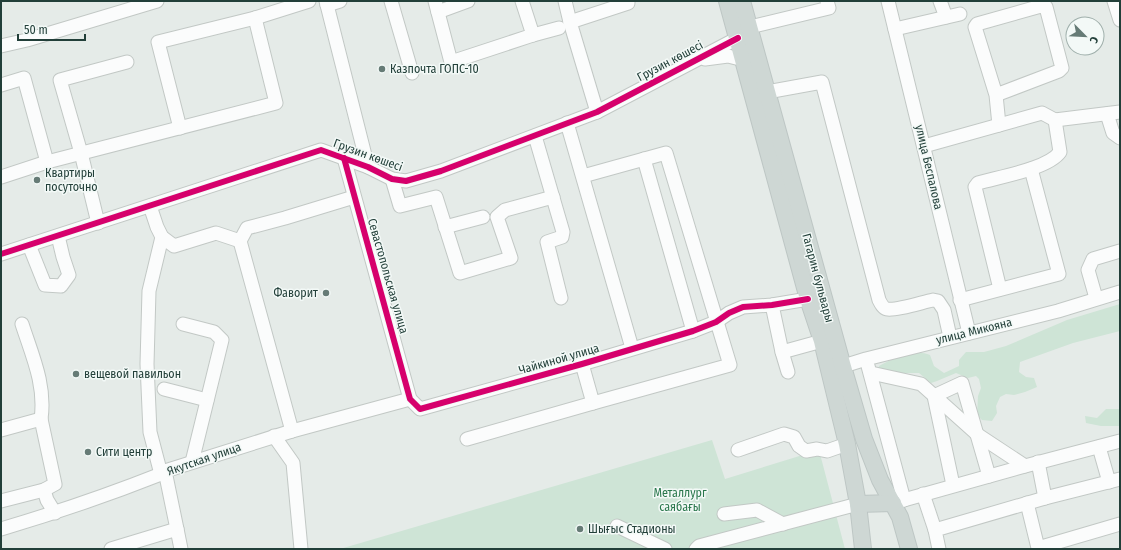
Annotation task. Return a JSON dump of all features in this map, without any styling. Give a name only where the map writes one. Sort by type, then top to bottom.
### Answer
[{"type":"main road","name":"Гагарин бульвары","points":[[727,1],[746,33],[767,92],[835,369],[858,504],[863,549]]},
{"type":"main road","name":"Гагарин бульвары","points":[[742,1],[746,33],[744,60],[808,299],[822,341],[835,369],[880,480],[899,501],[900,518],[909,549]]},
{"type":"main road","points":[[858,504],[899,501]]},
{"type":"street","points":[[1,46],[27,40],[157,1]]},
{"type":"street","points":[[180,128],[158,42],[255,18],[309,1]]},
{"type":"street","points":[[340,1],[326,3],[368,167]]},
{"type":"street","points":[[391,1],[412,73]]},
{"type":"street","points":[[468,1],[437,7],[451,62],[565,25],[628,3],[628,1]]},
{"type":"street","points":[[522,1],[533,36]]},
{"type":"street","points":[[565,1],[565,25],[597,112]]},
{"type":"street","name":"Грузин көшесі","points":[[1,254],[321,150],[368,167],[392,179],[406,181],[441,171],[597,112],[746,33],[807,7],[829,8],[827,1]]},
{"type":"street","name":"улица Беспалова","points":[[888,1],[969,333]]},
{"type":"street","points":[[940,1],[946,17]]},
{"type":"street","points":[[996,94],[1059,72],[1062,68],[1046,7],[1041,6],[977,24],[975,27],[996,94],[999,125]]},
{"type":"street","points":[[895,29],[960,14]]},
{"type":"street","points":[[1,177],[47,162],[276,102],[255,18]]},
{"type":"street","points":[[696,60],[728,56],[744,60]]},
{"type":"street","points":[[98,223],[81,153],[60,80],[127,62]]},
{"type":"street","points":[[1,85],[24,78],[47,162]]},
{"type":"street","points":[[767,92],[822,82],[879,300],[883,307],[888,309],[895,309],[932,300],[938,301],[944,310],[950,337]]},
{"type":"street","points":[[924,146],[1042,113],[1055,120],[1114,113],[1113,133],[1120,138]]},
{"type":"street","points":[[1000,289],[975,187],[978,183],[1031,169],[1056,157],[1060,152],[1055,120]]},
{"type":"street","points":[[567,123],[632,348]]},
{"type":"street","points":[[535,136],[563,232],[562,237],[547,242],[561,298]]},
{"type":"street","points":[[467,439],[730,365],[666,153],[582,176]]},
{"type":"street","name":"Севастопольская улица","points":[[344,158],[410,399]]},
{"type":"street","points":[[644,159],[693,331]]},
{"type":"street","points":[[960,300],[1059,274],[1031,169]]},
{"type":"street","points":[[392,179],[400,206],[436,197],[460,273],[511,258],[497,217],[505,210],[553,197]]},
{"type":"street","points":[[292,431],[240,241],[247,228],[354,197]]},
{"type":"street","points":[[150,206],[162,237],[174,246],[216,233],[240,241]]},
{"type":"street","points":[[445,227],[483,217]]},
{"type":"street","points":[[29,245],[45,286],[61,286],[69,276],[58,236]]},
{"type":"street","points":[[162,237],[149,291],[146,364],[150,432],[163,472],[181,549]]},
{"type":"street","points":[[1096,298],[1088,270],[1093,258],[1120,251]]},
{"type":"street","name":"улица Микояна","points":[[835,369],[866,359],[1058,310],[1120,292]]},
{"type":"street","name":"Чайкиной улица","points":[[410,399],[420,409],[582,364],[693,331],[716,322],[724,318],[729,312],[743,307],[772,305],[808,299]]},
{"type":"street","points":[[772,305],[788,372]]},
{"type":"street","points":[[1,501],[44,490],[53,486],[55,482],[41,419],[43,405],[42,385],[22,324]]},
{"type":"street","points":[[183,324],[214,332],[222,340],[192,462]]},
{"type":"street","points":[[782,352],[822,341]]},
{"type":"street","points":[[866,359],[899,501],[953,485],[1120,441]]},
{"type":"street","points":[[582,364],[592,403]]},
{"type":"street","points":[[870,373],[921,384],[978,436],[1025,466]]},
{"type":"street","points":[[934,396],[962,383],[988,476]]},
{"type":"street","points":[[164,389],[207,400]]},
{"type":"street","points":[[934,396],[953,485]]},
{"type":"street","name":"Якутская улица","points":[[1,528],[55,513],[111,494],[163,472],[274,436],[410,399]]},
{"type":"street","points":[[1,430],[41,419]]},
{"type":"street","points":[[738,450],[784,434],[794,437],[799,446],[806,450],[817,449],[827,451],[847,444]]},
{"type":"street","points":[[274,436],[292,463],[301,549]]},
{"type":"street","points":[[934,530],[1045,498],[1114,481],[1099,447]]},
{"type":"street","points":[[1038,462],[1045,498]]},
{"type":"street","points":[[44,490],[47,500],[55,513]]},
{"type":"street","points":[[922,494],[939,549]]},
{"type":"street","points":[[696,549],[699,546],[858,504]]},
{"type":"street","points":[[1027,504],[1038,548],[1120,524]]},
{"type":"street","points":[[724,514],[757,510],[783,524]]},
{"type":"street","points":[[617,526],[665,549]]},
{"type":"street","points":[[111,549],[177,529]]},
{"type":"green space","points":[[1120,304],[1120,331],[1073,343],[1020,362],[1019,372],[1026,377],[1034,378],[1037,387],[1014,395],[1006,394],[1000,397],[996,406],[997,413],[992,421],[982,420],[977,415],[978,396],[981,388],[979,379],[976,376],[968,378],[956,373],[931,383],[919,373],[904,373],[887,376],[877,375],[879,366],[897,357],[911,353],[924,353],[930,355],[934,366],[944,373],[959,366],[959,360],[966,352],[984,352],[1006,346],[1067,320]]},
{"type":"green space","points":[[1106,409],[1120,409],[1120,426],[1101,426],[1086,423],[1085,416],[1097,418]]},
{"type":"green space","name":"Металлург саябағы","points":[[712,440],[725,479],[819,450],[845,549],[340,549]]},
{"type":"cycle path","points":[[1,254],[321,150],[368,167],[392,179],[406,181],[441,171],[597,112],[738,38]]},
{"type":"cycle path","points":[[344,158],[410,399],[420,409],[582,364],[693,331],[716,322],[729,313],[743,307],[772,305],[808,299]]},
{"type":"place","name":"Казпочта ГОПС-10","points":[[382,69]]},
{"type":"place","name":"Квартиры посуточно","points":[[37,180]]},
{"type":"place","name":"Фаворит","points":[[326,293]]},
{"type":"place","name":"вещевой павильон","points":[[76,374]]},
{"type":"place","name":"Сити центр","points":[[88,452]]},
{"type":"place","name":"Шығыс Стадионы","points":[[580,529]]}]
